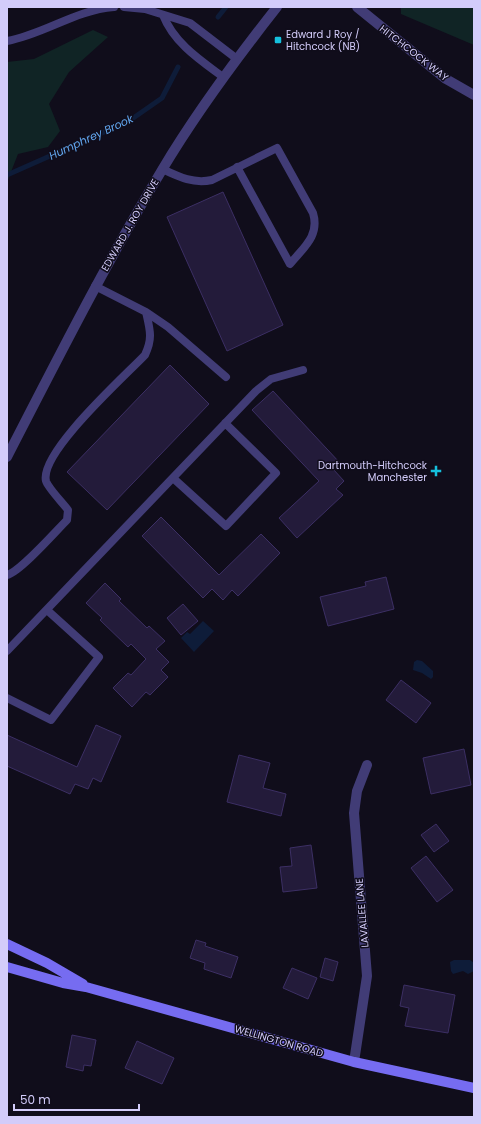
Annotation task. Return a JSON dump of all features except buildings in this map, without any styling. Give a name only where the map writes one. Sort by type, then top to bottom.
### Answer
[{"type":"main road","name":"WELLINGTON ROAD","points":[[7,944],[47,963],[86,986]]},
{"type":"main road","name":"WELLINGTON ROAD","points":[[7,967],[63,984],[86,986],[354,1062],[474,1088]]},
{"type":"street","name":"EDWARD J. ROY DRIVE","points":[[7,457],[95,286],[162,169],[237,58],[277,7]]},
{"type":"street","name":"HITCHCOCK WAY","points":[[357,7],[440,74],[474,95]]},
{"type":"street","name":"LAVALLEE LANE","points":[[354,1062],[367,976],[354,813],[357,791],[367,765]]},
{"type":"lane","points":[[7,41],[35,34],[82,13],[114,7]]},
{"type":"lane","points":[[124,7],[146,9],[190,23],[237,58]]},
{"type":"lane","points":[[163,15],[168,27],[178,41],[223,78]]},
{"type":"lane","points":[[162,169],[190,181],[201,182],[212,180],[277,148],[316,223],[313,234],[290,264],[237,168]]},
{"type":"lane","points":[[95,286],[146,312],[168,327],[226,377]]},
{"type":"lane","points":[[7,575],[12,574],[22,565],[67,520],[68,510],[46,482],[45,473],[53,456],[64,440],[81,420],[145,355],[151,336],[146,312]]},
{"type":"lane","points":[[7,651],[225,423],[267,382],[278,376],[303,370]]},
{"type":"lane","points":[[173,478],[226,526],[276,473],[225,423]]},
{"type":"lane","points":[[7,698],[51,720],[99,657],[47,610]]},
{"type":"green space","points":[[401,7],[474,7],[474,45],[401,14]]},
{"type":"green space","points":[[93,30],[108,37],[69,72],[49,104],[60,131],[48,147],[18,154],[7,182],[7,62],[34,59]]},
{"type":"water","points":[[203,621],[214,631],[194,652],[181,638],[187,632],[190,634]]},
{"type":"water","points":[[417,660],[422,661],[433,671],[433,677],[431,679],[422,673],[413,670],[414,662]]},
{"type":"water","points":[[454,960],[470,960],[474,963],[474,971],[468,974],[463,971],[453,974],[451,971],[450,962]]},
{"type":"waterway","name":"Humphrey Brook","points":[[218,17],[226,7]]},
{"type":"waterway","name":"Humphrey Brook","points":[[7,175],[129,121],[162,98],[178,67]]},
{"type":"place","name":"Edward J Roy / Hitchcock (NB)","points":[[278,40]]},
{"type":"place","name":"Dartmouth-Hitchcock Manchester","points":[[436,471]]}]
